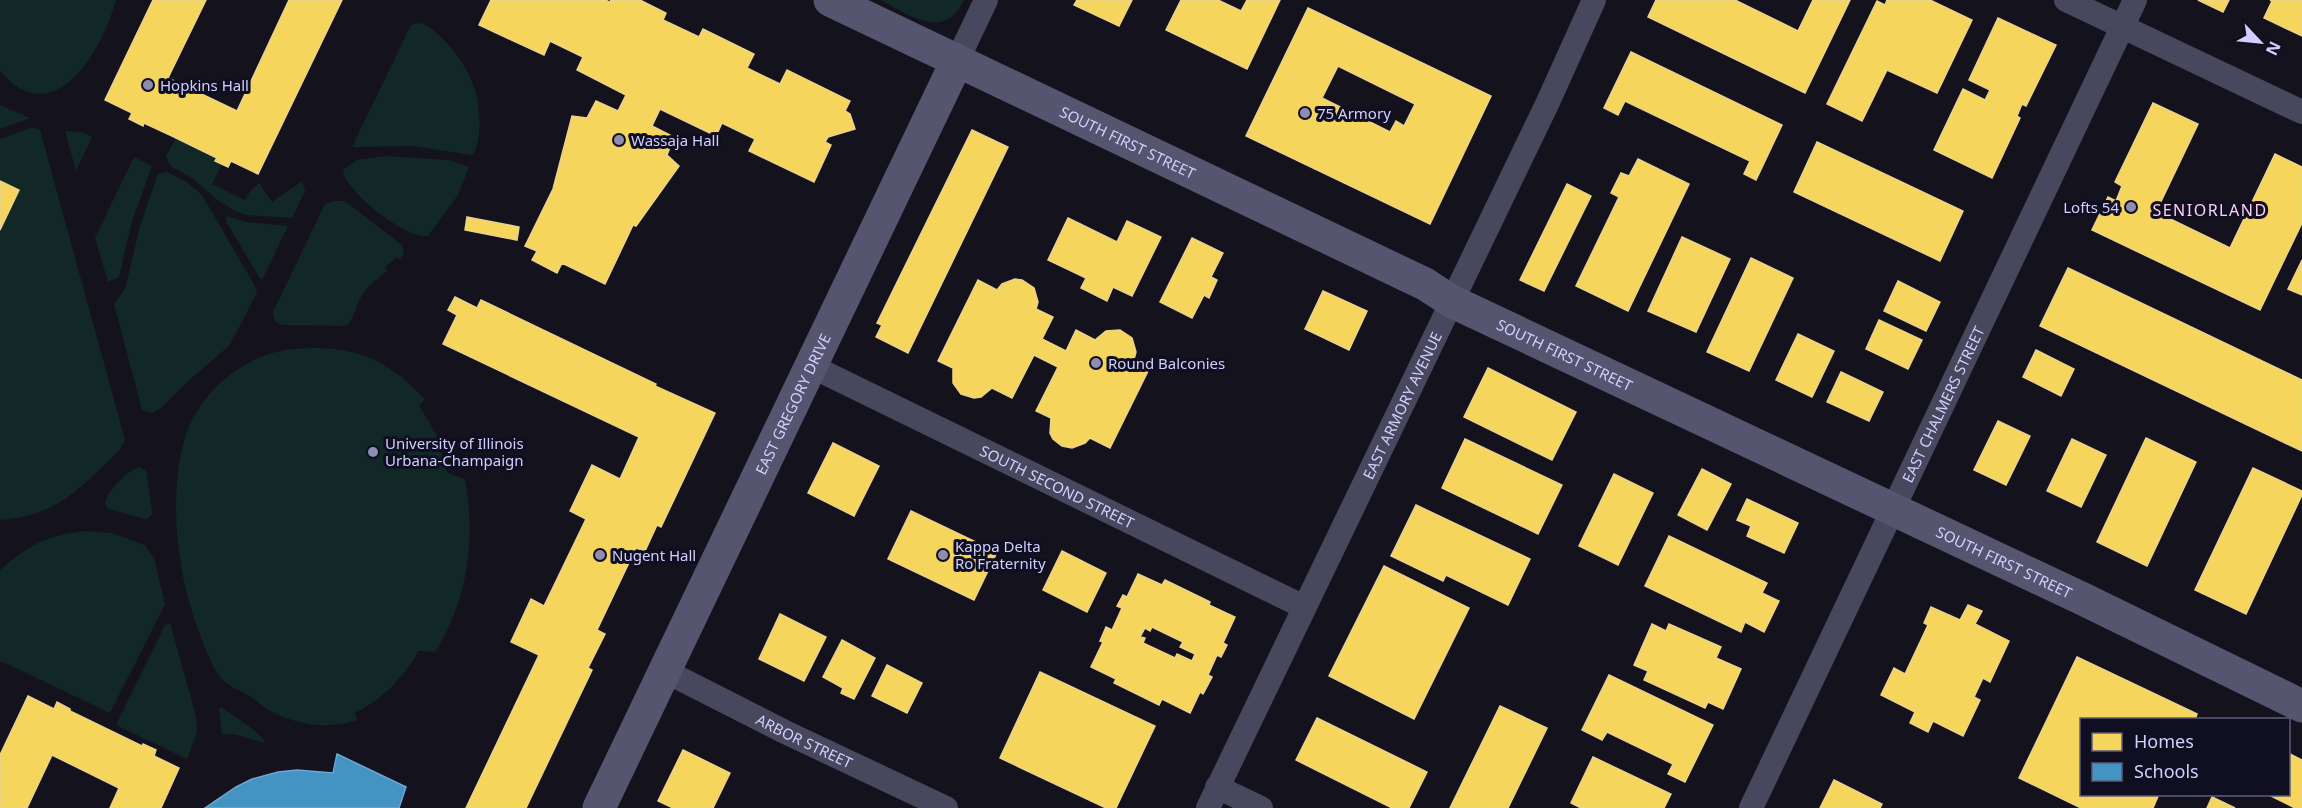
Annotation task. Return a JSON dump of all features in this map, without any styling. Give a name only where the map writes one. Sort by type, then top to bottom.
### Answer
[{"type":"street","name":"SOUTH FIRST STREET","points":[[830,0],[1425,284],[1451,301],[2083,599],[2302,706]]},
{"type":"street","name":"EAST GREGORY DRIVE","points":[[599,808],[986,0]]},
{"type":"street","name":"EAST ARMORY AVENUE","points":[[1213,798],[1548,102],[1594,0]]},
{"type":"street","points":[[2066,0],[2302,112]]},
{"type":"street","name":"EAST CHALMERS STREET","points":[[1751,808],[2135,0]]},
{"type":"street","name":"SOUTH SECOND STREET","points":[[811,366],[1304,607]]},
{"type":"street","name":"ARBOR STREET","points":[[664,671],[785,732],[946,808]]},
{"type":"street","points":[[1213,798],[1261,808]]},
{"type":"green space","points":[[0,0],[116,0],[100,41],[88,61],[73,78],[57,90],[39,94],[20,88],[0,71]]},
{"type":"green space","points":[[880,0],[964,0],[956,13],[947,20],[937,22],[914,18]]},
{"type":"green space","points":[[420,23],[435,32],[452,49],[472,82],[480,119],[478,142],[472,155],[413,146],[352,147],[411,25]]},
{"type":"green space","points":[[0,105],[30,118],[0,129]]},
{"type":"green space","points":[[33,127],[40,130],[125,440],[114,455],[67,497],[31,515],[0,520],[0,139]]},
{"type":"green space","points":[[65,131],[82,132],[92,137],[76,171]]},
{"type":"green space","points":[[176,138],[217,158],[216,161],[222,164],[212,184],[245,200],[250,191],[259,183],[272,202],[302,181],[305,191],[292,218],[247,215],[235,211],[216,199],[192,178],[170,166],[166,156]]},
{"type":"green space","points":[[386,156],[449,160],[469,167],[458,195],[428,236],[418,235],[392,222],[365,201],[346,179],[343,170],[357,160]]},
{"type":"green space","points":[[134,157],[152,166],[132,221],[119,277],[108,282],[95,238]]},
{"type":"green space","points":[[167,172],[187,182],[202,195],[257,292],[230,345],[161,408],[152,413],[142,410],[114,304],[125,289],[140,226],[158,174]]},
{"type":"green space","points":[[344,201],[349,204],[398,242],[404,250],[403,255],[400,260],[397,257],[385,267],[387,271],[365,291],[346,326],[281,325],[275,321],[273,312],[325,204]]},
{"type":"green space","points":[[226,216],[247,222],[288,226],[262,280],[226,221]]},
{"type":"green space","points":[[319,348],[351,352],[378,362],[402,377],[425,399],[419,405],[436,434],[447,473],[465,479],[470,524],[462,590],[455,612],[435,652],[419,651],[392,687],[355,713],[357,720],[335,725],[314,725],[294,721],[274,713],[221,678],[208,655],[185,588],[176,516],[176,491],[183,444],[190,424],[210,393],[229,376],[261,357],[275,352]]},
{"type":"green space","points":[[139,467],[146,471],[152,512],[151,516],[145,519],[109,509],[105,504],[109,493],[118,482]]},
{"type":"green space","points":[[87,531],[112,533],[145,545],[154,558],[165,604],[110,713],[1,661],[0,663],[0,570],[40,542],[60,535]]},
{"type":"green space","points":[[170,623],[196,716],[197,732],[187,759],[116,725],[165,625]]},
{"type":"green space","points":[[221,707],[254,730],[266,742],[233,734],[222,735],[219,709]]},
{"type":"building: Homes","name":"Hopkins Hall","points":[[153,0],[206,0],[168,78],[237,111],[289,0],[342,0],[258,174],[231,161],[228,167],[215,161],[217,158],[144,123],[143,126],[129,119],[132,113],[105,100]]},
{"type":"building: Homes","name":"Wassaja Hall","points":[[491,0],[605,0],[610,2],[611,0],[640,0],[666,13],[663,20],[699,37],[703,29],[754,54],[747,68],[780,84],[787,70],[850,101],[845,111],[850,114],[855,129],[828,137],[825,142],[831,145],[814,182],[749,151],[755,139],[722,123],[716,136],[660,109],[652,126],[674,137],[667,155],[679,166],[636,226],[633,225],[605,284],[562,263],[557,273],[532,260],[537,251],[525,246],[553,189],[572,116],[587,118],[596,101],[618,111],[626,95],[577,70],[583,57],[550,41],[544,55],[479,25]]},
{"type":"building: Homes","points":[[1077,0],[1132,0],[1119,26],[1074,5]]},
{"type":"building: Homes","points":[[1181,0],[1218,0],[1241,11],[1247,0],[1280,0],[1247,69],[1166,30]]},
{"type":"building: Homes","points":[[1656,0],[1735,0],[1798,31],[1813,0],[1850,0],[1805,93],[1648,17]]},
{"type":"building: Homes","points":[[1887,0],[1930,0],[1972,20],[1937,93],[1887,70],[1862,121],[1827,104],[1877,1],[1885,5]]},
{"type":"building: Homes","points":[[2198,0],[2229,0],[2223,12]]},
{"type":"building: Homes","points":[[2270,0],[2302,0],[2302,36],[2264,18],[2272,1]]},
{"type":"building: Homes","name":"75 Armory","points":[[1308,8],[1491,96],[1430,224],[1246,136]],"holes":[[[1338,66],[1415,104],[1404,126],[1396,121],[1390,132],[1322,98]]]},
{"type":"building: Homes","points":[[1998,18],[2056,45],[2026,106],[2022,104],[2017,116],[2020,118],[1992,178],[1934,150],[1963,89],[1985,100],[1990,90],[1969,80]]},
{"type":"building: Homes","points":[[1631,52],[1782,125],[1756,180],[1744,174],[1750,161],[1625,101],[1618,115],[1604,108]]},
{"type":"building: Homes","name":"Lofts 54","points":[[2153,103],[2198,124],[2156,212],[2230,248],[2275,154],[2302,167],[2302,223],[2260,310],[2092,230],[2108,197],[2116,201],[2122,186],[2115,182]]},
{"type":"building: Homes","points":[[972,130],[1008,147],[908,353],[876,337],[882,325],[877,323]]},
{"type":"building: Homes","points":[[1817,142],[1963,211],[1940,261],[1794,192]]},
{"type":"building: Homes","points":[[1638,159],[1689,184],[1628,311],[1576,286],[1619,197],[1611,193],[1621,173],[1629,176]]},
{"type":"building: Homes","points":[[0,181],[19,190],[0,230]]},
{"type":"building: Homes","points":[[1567,184],[1591,196],[1544,291],[1520,280]]},
{"type":"building: Homes","points":[[467,217],[519,227],[517,240],[465,230]]},
{"type":"building: Homes","points":[[1068,218],[1117,242],[1127,221],[1161,237],[1132,296],[1113,287],[1107,301],[1081,288],[1086,278],[1048,260]]},
{"type":"building: Homes","points":[[1682,237],[1730,259],[1696,332],[1648,311]]},
{"type":"building: Homes","points":[[1192,238],[1223,253],[1211,277],[1217,280],[1209,298],[1204,295],[1192,318],[1160,302]]},
{"type":"building: Homes","points":[[1751,258],[1793,278],[1749,371],[1707,352]]},
{"type":"building: Homes","points":[[2302,260],[2302,295],[2288,289]]},
{"type":"building: Homes","points":[[2068,268],[2302,380],[2302,451],[2040,326]]},
{"type":"building: Homes","name":"Round Balconies","points":[[1015,279],[1022,280],[1034,288],[1038,302],[1036,309],[1053,317],[1042,339],[1066,351],[1076,330],[1095,340],[1106,331],[1120,330],[1132,338],[1136,352],[1134,359],[1150,367],[1110,448],[1090,438],[1085,443],[1072,448],[1062,446],[1053,439],[1050,433],[1051,418],[1036,411],[1058,367],[1034,355],[1012,398],[992,388],[981,397],[974,398],[961,394],[953,383],[953,368],[938,361],[978,280],[997,290],[1002,284]]},
{"type":"building: Homes","points":[[1898,281],[1940,302],[1926,331],[1884,311]]},
{"type":"building: Homes","points":[[1323,291],[1367,311],[1349,350],[1305,329]]},
{"type":"building: Homes","name":"Nugent Hall","points":[[455,297],[477,308],[481,300],[715,413],[661,527],[657,525],[645,551],[636,548],[597,630],[605,634],[588,668],[592,670],[526,808],[466,808],[539,655],[511,642],[531,599],[544,606],[586,519],[570,511],[592,465],[620,479],[639,437],[443,344],[457,315],[448,310]]},
{"type":"building: Homes","points":[[1879,320],[1922,340],[1908,369],[1866,349]]},
{"type":"building: Homes","points":[[1798,334],[1834,351],[1812,397],[1776,380]]},
{"type":"building: Homes","points":[[2036,350],[2074,369],[2061,396],[2023,377]]},
{"type":"building: Homes","points":[[1488,368],[1576,412],[1552,460],[1464,417]]},
{"type":"building: Homes","points":[[1841,372],[1883,392],[1869,421],[1827,402]]},
{"type":"building: Homes","points":[[1998,421],[2030,436],[2006,485],[1974,470]]},
{"type":"building: Homes","points":[[2146,438],[2196,462],[2147,566],[2097,542]]},
{"type":"building: Homes","points":[[1465,439],[1562,485],[1538,534],[1442,488]]},
{"type":"building: Homes","points":[[2072,439],[2106,455],[2081,507],[2047,491]]},
{"type":"building: Homes","points":[[833,443],[879,466],[854,516],[808,493]]},
{"type":"building: Homes","points":[[2253,468],[2302,491],[2302,495],[2246,614],[2195,590]]},
{"type":"building: Homes","points":[[1702,469],[1731,484],[1707,530],[1678,515]]},
{"type":"building: Homes","points":[[1614,474],[1653,493],[1618,565],[1579,546]]},
{"type":"building: Homes","points":[[1747,499],[1798,523],[1784,553],[1747,536],[1751,526],[1737,520]]},
{"type":"building: Homes","points":[[1416,505],[1530,559],[1508,605],[1446,575],[1443,581],[1391,556]]},
{"type":"building: Homes","name":"Kappa Delta Ro Fraternity","points":[[911,511],[997,552],[974,600],[888,559]]},
{"type":"building: Homes","points":[[1669,536],[1767,583],[1762,593],[1779,601],[1764,632],[1745,622],[1741,632],[1645,586]]},
{"type":"building: Homes","points":[[1062,551],[1106,573],[1087,612],[1043,590]]},
{"type":"building: Homes","points":[[1384,566],[1469,608],[1414,719],[1329,676]]},
{"type":"building: Homes","points":[[1138,574],[1162,585],[1165,580],[1235,617],[1223,643],[1227,645],[1221,657],[1217,655],[1208,675],[1212,677],[1203,694],[1200,692],[1190,713],[1162,699],[1159,705],[1114,683],[1116,679],[1091,667],[1103,642],[1100,641],[1106,627],[1112,630],[1122,608],[1117,606],[1123,595],[1127,597]],"holes":[[[1152,627],[1183,642],[1180,647],[1195,654],[1192,661],[1177,654],[1175,658],[1143,643],[1145,638],[1140,637],[1145,628],[1150,631]]]},
{"type":"building: Homes","points":[[1968,605],[1982,611],[1975,624],[2009,641],[1990,682],[1983,678],[1974,697],[1980,700],[1963,736],[1933,721],[1928,732],[1910,723],[1915,712],[1881,695],[1894,668],[1905,674],[1928,625],[1924,623],[1931,607],[1960,620]]},
{"type":"building: Homes","points":[[780,614],[826,637],[804,681],[759,659]]},
{"type":"building: Homes","points":[[1652,624],[1666,631],[1669,624],[1721,647],[1716,658],[1741,669],[1723,709],[1708,702],[1705,708],[1644,680],[1648,671],[1634,665]]},
{"type":"building: Homes","points":[[842,640],[875,658],[854,699],[841,693],[843,688],[823,677]]},
{"type":"building: Homes","points":[[2077,657],[2197,714],[2196,718],[2080,718],[2080,796],[2158,796],[2153,808],[2081,808],[2019,778]]},
{"type":"building: Homes","points":[[887,665],[922,683],[907,713],[872,696]]},
{"type":"building: Homes","points":[[1040,672],[1155,726],[1116,808],[1106,808],[1000,758]]},
{"type":"building: Homes","points":[[1609,675],[1713,725],[1685,782],[1668,774],[1673,764],[1607,732],[1602,740],[1582,730]]},
{"type":"building: Homes","points":[[28,696],[54,709],[57,702],[70,711],[142,746],[143,744],[156,750],[154,756],[179,768],[161,808],[110,808],[119,788],[52,755],[27,808],[0,808],[0,755]]},
{"type":"building: Homes","points":[[1500,706],[1547,728],[1508,808],[1450,808]]},
{"type":"building: Homes","points":[[1317,718],[1427,772],[1409,808],[1392,808],[1296,760]]},
{"type":"building: Homes","points":[[683,750],[730,773],[713,808],[673,808],[658,801]]},
{"type":"building: Homes","points":[[2290,754],[2302,760],[2302,808],[2295,808],[2271,796],[2290,796]]},
{"type":"building: Homes","points":[[1593,757],[1671,794],[1664,808],[1581,808],[1571,803]]},
{"type":"building: Homes","points":[[1834,780],[1882,804],[1880,808],[1820,808]]},
{"type":"building: Homes","points":[[2212,797],[2235,808],[2207,808]]},
{"type":"building: Schools","points":[[337,754],[406,787],[399,808],[205,808],[252,779],[297,770],[333,773]]},
{"type":"place","name":"Hopkins Hall","points":[[148,85]]},
{"type":"place","name":"75 Armory","points":[[1305,113]]},
{"type":"place","name":"Wassaja Hall","points":[[619,140]]},
{"type":"place","name":"Lofts 54","points":[[2131,207]]},
{"type":"place","name":"Round Balconies","points":[[1096,363]]},
{"type":"place","name":"University of Illinois Urbana-Champaign","points":[[373,452]]},
{"type":"place","name":"Nugent Hall","points":[[600,555]]},
{"type":"place","name":"Kappa Delta Ro Fraternity","points":[[943,555]]},
{"type":"district","name":"SENIORLAND","points":[[2210,210]]}]
